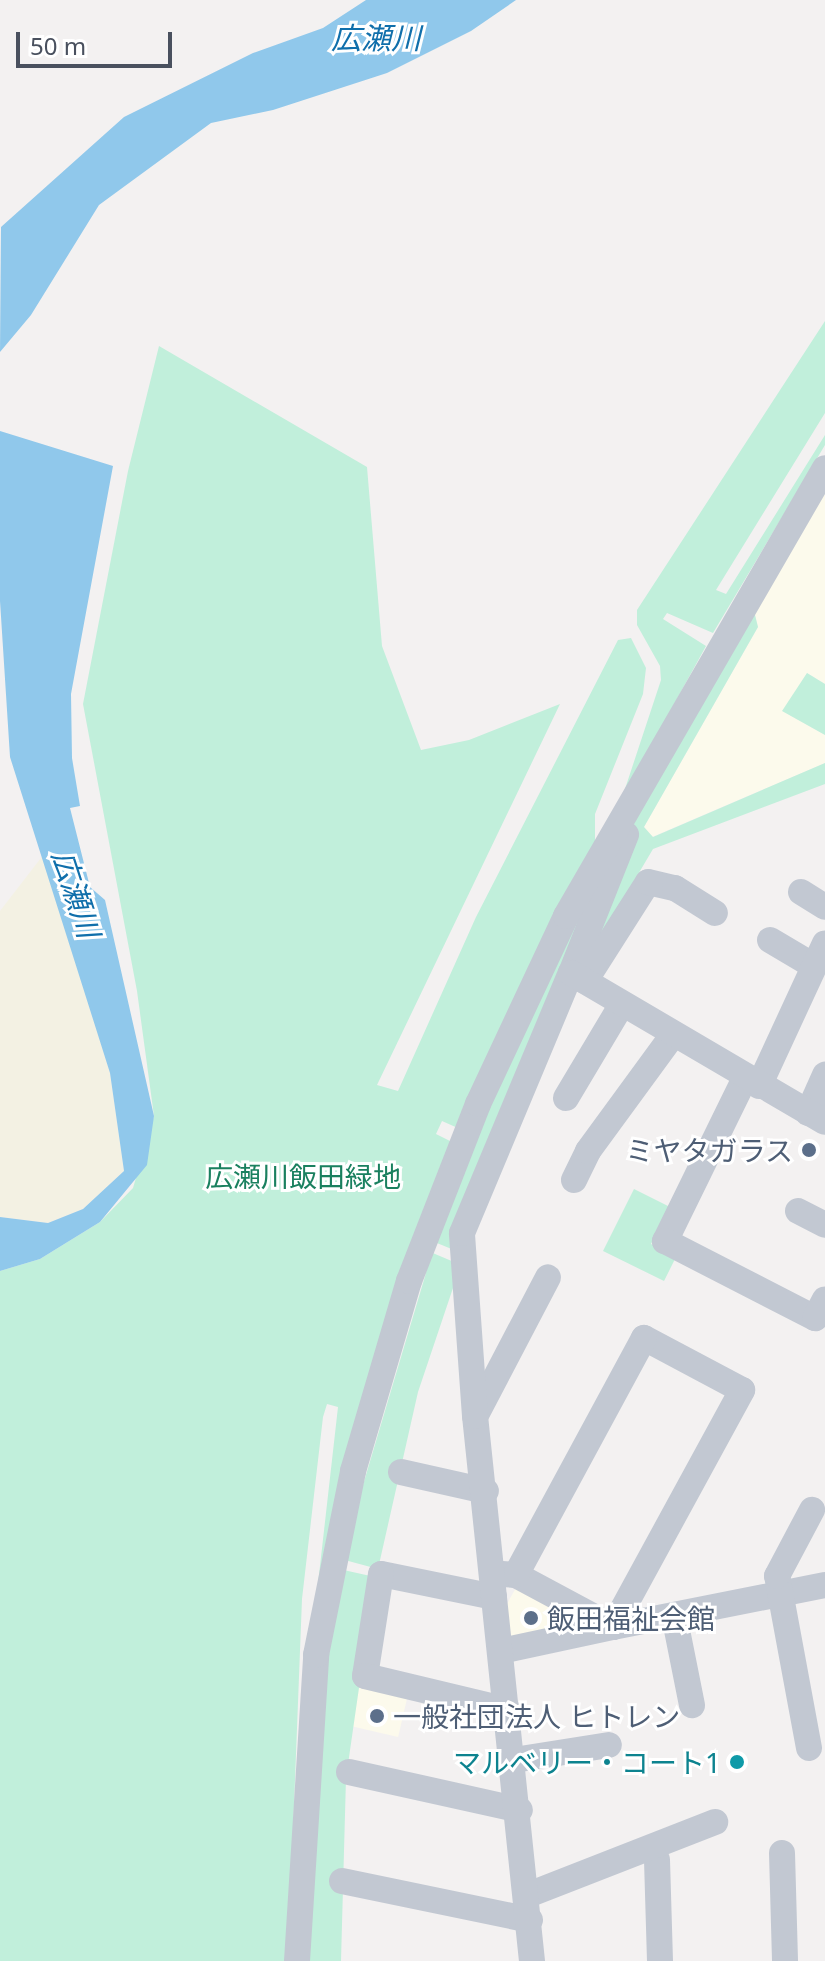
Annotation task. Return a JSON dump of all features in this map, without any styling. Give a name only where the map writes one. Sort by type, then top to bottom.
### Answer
[{"type":"street","points":[[297,1961],[316,1655],[373,1392],[409,1281],[478,1104],[566,916],[825,468]]},
{"type":"street","points":[[532,1961],[520,1810],[501,1651],[501,1582],[475,1416],[462,1233],[578,977],[627,830],[620,821]]},
{"type":"street","points":[[578,977],[648,882],[675,888],[715,913]]},
{"type":"street","points":[[801,892],[825,907]]},
{"type":"street","points":[[770,940],[819,955],[665,1241],[815,1318],[825,1299]]},
{"type":"street","points":[[578,977],[816,1117],[825,1075]]},
{"type":"street","points":[[566,1098],[622,1004]]},
{"type":"street","points":[[574,1180],[588,1151],[673,1035]]},
{"type":"street","points":[[798,1211],[825,1225]]},
{"type":"street","points":[[475,1416],[548,1277]]},
{"type":"street","points":[[501,1582],[644,1338],[742,1390],[613,1627]]},
{"type":"street","points":[[401,1472],[486,1491]]},
{"type":"street","points":[[809,1748],[777,1576],[812,1510]]},
{"type":"street","points":[[508,1710],[365,1676],[381,1574],[501,1582],[613,1627]]},
{"type":"street","points":[[501,1651],[825,1585]]},
{"type":"street","points":[[674,1615],[692,1705]]},
{"type":"street","points":[[514,1760],[609,1745]]},
{"type":"street","points":[[349,1772],[520,1810]]},
{"type":"street","points":[[342,1881],[529,1907],[715,1822]]},
{"type":"street","points":[[782,1853],[785,1961]]},
{"type":"street","points":[[657,1860],[660,1961]]},
{"type":"shaded area","points":[[825,494],[825,684],[807,673],[783,711],[825,735],[825,763],[652,837],[644,827],[758,627],[753,607]]},
{"type":"shaded area","points":[[517,1586],[590,1621],[512,1643],[503,1611]]},
{"type":"shaded area","points":[[360,1680],[409,1691],[398,1737],[349,1726]]},
{"type":"green space","points":[[825,321],[825,413],[716,590],[726,594],[825,435],[825,445],[713,633],[667,613],[663,619],[706,646],[621,801],[661,680],[660,666],[637,625],[637,610]]},
{"type":"green space","name":"広瀬川飯田緑地","points":[[159,346],[367,467],[382,646],[421,750],[469,740],[560,704],[377,1085],[398,1091],[476,917],[618,640],[631,638],[646,668],[643,694],[595,814],[595,844],[460,1129],[442,1121],[436,1134],[454,1143],[315,1610],[338,1407],[327,1404],[323,1417],[302,1599],[288,1961],[0,1961],[0,1271],[40,1259],[100,1222],[133,1188],[154,1116],[137,991],[83,704],[128,471]]},
{"type":"green space","points":[[753,607],[758,627],[644,827],[653,837],[825,763],[825,784],[653,849],[585,964],[634,818]]},
{"type":"green space","points":[[807,673],[825,684],[825,735],[782,711]]},
{"type":"green space","points":[[615,839],[454,1250],[432,1241],[472,1137]]},
{"type":"green space","points":[[634,1189],[670,1207],[651,1244],[676,1257],[664,1281],[603,1251]]},
{"type":"green space","points":[[428,1251],[454,1262],[453,1288],[418,1392],[378,1569],[341,1559],[426,1273]]},
{"type":"green space","points":[[339,1569],[375,1577],[346,1778],[341,1961],[303,1961],[311,1784]]},
{"type":"sand","points":[[44,854],[110,1073],[124,1171],[83,1209],[48,1223],[0,1217],[0,911]]},
{"type":"water","name":"広瀬川","points":[[366,0],[516,0],[471,31],[387,73],[273,110],[211,123],[99,205],[31,315],[0,352],[1,227],[124,117],[253,53],[323,28]]},
{"type":"water","name":"広瀬川","points":[[0,431],[113,466],[71,694],[72,758],[80,806],[70,808],[90,887],[105,900],[154,1116],[147,1165],[100,1222],[40,1259],[0,1271],[0,1217],[48,1223],[83,1209],[124,1171],[110,1073],[10,757],[0,601]]},
{"type":"place","name":"ミヤタガラス","points":[[809,1150]]},
{"type":"place","name":"飯田福祉会館","points":[[531,1618]]},
{"type":"place","name":"一般社団法人 ヒトレン","points":[[377,1716]]},
{"type":"place","name":"マルベリー・コート1","points":[[737,1762]]}]
